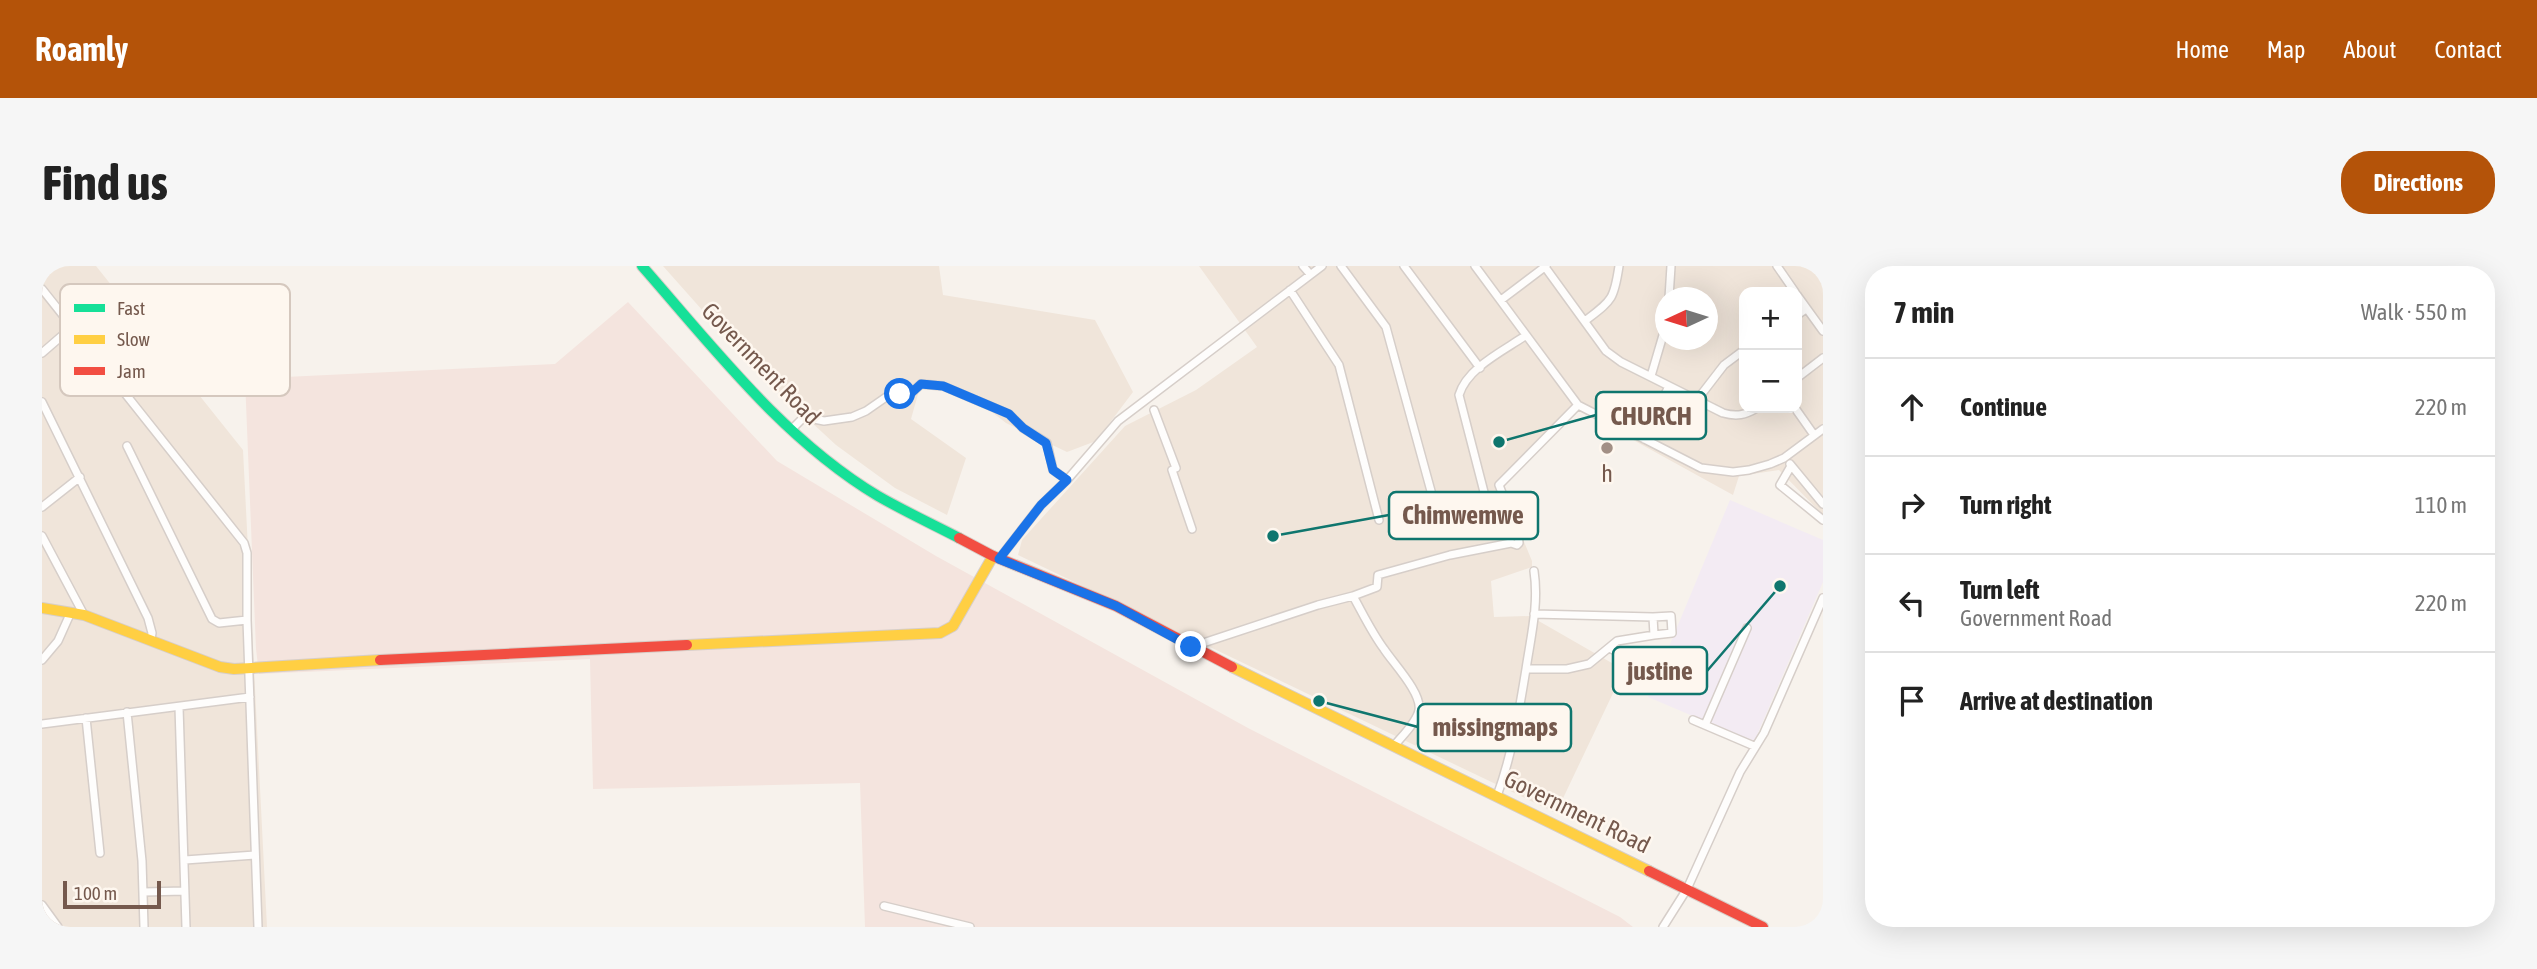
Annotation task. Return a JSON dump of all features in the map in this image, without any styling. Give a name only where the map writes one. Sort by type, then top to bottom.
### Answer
[{"type":"street","name":"Government Road","points":[[642,266],[750,389],[791,430],[877,495],[996,557],[1116,606],[1191,647],[1763,927]]},
{"type":"street","points":[[1303,266],[1310,274]]},
{"type":"street","points":[[42,608],[85,615],[220,667],[234,669],[933,634],[953,626],[996,557],[1102,438],[1136,405],[1322,266]]},
{"type":"street","points":[[1341,266],[1387,327],[1434,502]]},
{"type":"street","points":[[1475,266],[1578,405],[1665,451],[1711,471],[1749,470],[1784,458],[1823,429]]},
{"type":"street","points":[[1585,321],[1614,296],[1619,266]]},
{"type":"street","points":[[1670,287],[1671,266]]},
{"type":"street","points":[[1777,266],[1791,287]]},
{"type":"street","points":[[1501,300],[1545,267],[1606,351],[1620,362],[1733,416],[1748,413]]},
{"type":"street","points":[[1409,268],[1480,368]]},
{"type":"street","points":[[42,289],[60,312]]},
{"type":"street","points":[[1290,290],[1339,365],[1379,520]]},
{"type":"street","points":[[1802,303],[1823,331]]},
{"type":"street","points":[[1802,312],[1806,309]]},
{"type":"street","points":[[1483,492],[1459,403],[1462,385],[1480,368],[1525,336]]},
{"type":"street","points":[[42,353],[60,337]]},
{"type":"street","points":[[1651,376],[1658,350]]},
{"type":"street","points":[[1697,400],[1724,365],[1739,354]]},
{"type":"street","points":[[1802,374],[1823,358]]},
{"type":"street","points":[[791,430],[804,417],[824,422],[852,417],[889,395],[909,395],[921,384],[938,384],[1009,414],[1023,428],[1046,443],[1053,470],[1067,480]]},
{"type":"street","points":[[1644,439],[1669,386]]},
{"type":"street","points":[[127,396],[244,543],[247,553],[258,927]]},
{"type":"street","points":[[42,402],[148,618],[151,639]]},
{"type":"street","points":[[1191,647],[1377,587],[1378,575],[1450,555],[1511,543],[1517,545],[1520,543],[1518,534],[1499,485],[1578,405]]},
{"type":"street","points":[[1154,410],[1192,530]]},
{"type":"street","points":[[1799,413],[1814,435]]},
{"type":"street","points":[[127,446],[212,620],[219,623],[247,620]]},
{"type":"street","points":[[1784,458],[1822,500]]},
{"type":"street","points":[[1791,466],[1780,485],[1823,520]]},
{"type":"street","points":[[42,507],[80,477]]},
{"type":"street","points":[[42,536],[85,615]]},
{"type":"street","points":[[1497,796],[1505,774],[1526,669],[1537,591],[1534,571]]},
{"type":"street","points":[[1353,596],[1383,649],[1408,682],[1418,701],[1419,710],[1416,717],[1394,747]]},
{"type":"street","points":[[1663,927],[1687,889],[1740,772],[1764,733],[1823,598]]},
{"type":"street","points":[[42,660],[58,641],[71,612]]},
{"type":"street","points":[[1526,669],[1567,669],[1589,664],[1617,641],[1672,632],[1671,616],[1534,614]]},
{"type":"street","points":[[1653,617],[1654,635]]},
{"type":"street","points":[[1705,724],[1747,628]]},
{"type":"street","points":[[1609,648],[1692,684]]},
{"type":"street","points":[[42,724],[250,698]]},
{"type":"street","points":[[178,707],[186,927]]},
{"type":"street","points":[[127,712],[144,892],[144,927]]},
{"type":"street","points":[[86,718],[100,853]]},
{"type":"street","points":[[1693,720],[1754,746]]},
{"type":"street","points":[[185,860],[255,855]]},
{"type":"street","points":[[144,892],[184,891]]},
{"type":"street","points":[[42,905],[58,927]]},
{"type":"street","points":[[884,906],[970,927]]},
{"type":"shaded area","points":[[42,266],[96,266],[110,284],[60,284],[60,396],[200,396],[243,450],[267,927],[42,927]]},
{"type":"shaded area","points":[[663,266],[939,266],[943,295],[1095,320],[1133,392],[1096,441],[1067,452],[1006,423],[970,395],[920,387],[911,419],[966,458],[947,515],[895,488],[836,445],[759,374]]},
{"type":"shaded area","points":[[1199,266],[1823,266],[1823,515],[1779,470],[1739,476],[1733,495],[1577,409],[1500,484],[1532,561],[1532,567],[1491,581],[1494,617],[1530,616],[1624,670],[1556,813],[1018,555],[1022,540],[1125,426],[1196,390],[1257,347]]},
{"type":"shaded area","points":[[628,302],[777,461],[936,556],[1248,728],[1620,917],[1633,927],[865,927],[860,783],[593,789],[590,659],[259,674],[246,396],[290,396],[290,377],[555,364]]},
{"type":"shaded area","points":[[1730,500],[1823,540],[1823,582],[1754,742],[1648,697]]},
{"type":"traffic: fast","points":[[642,266],[723,360],[811,448],[878,496],[959,538]]},
{"type":"traffic: slow","points":[[687,645],[940,633],[953,626],[993,556]]},
{"type":"traffic: slow","points":[[42,608],[84,615],[220,667],[234,669],[380,660]]},
{"type":"traffic: slow","points":[[1232,667],[1649,871]]},
{"type":"traffic: jam","points":[[959,538],[993,556],[1116,606],[1232,667]]},
{"type":"traffic: jam","points":[[380,660],[687,645]]},
{"type":"traffic: jam","points":[[1649,871],[1763,927]]},
{"type":"place","name":"CHURCH","points":[[1499,442]]},
{"type":"place","name":"h","points":[[1607,448]]},
{"type":"place","name":"Chimwemwe","points":[[1273,536]]},
{"type":"place","name":"justine","points":[[1780,586]]},
{"type":"place","name":"missingmaps","points":[[1319,701]]},
{"type":"route","points":[[900,394],[909,395],[921,384],[938,384],[1009,414],[1023,428],[1046,443],[1053,470],[1067,480],[1041,505],[999,559],[1116,606],[1191,647]]}]
